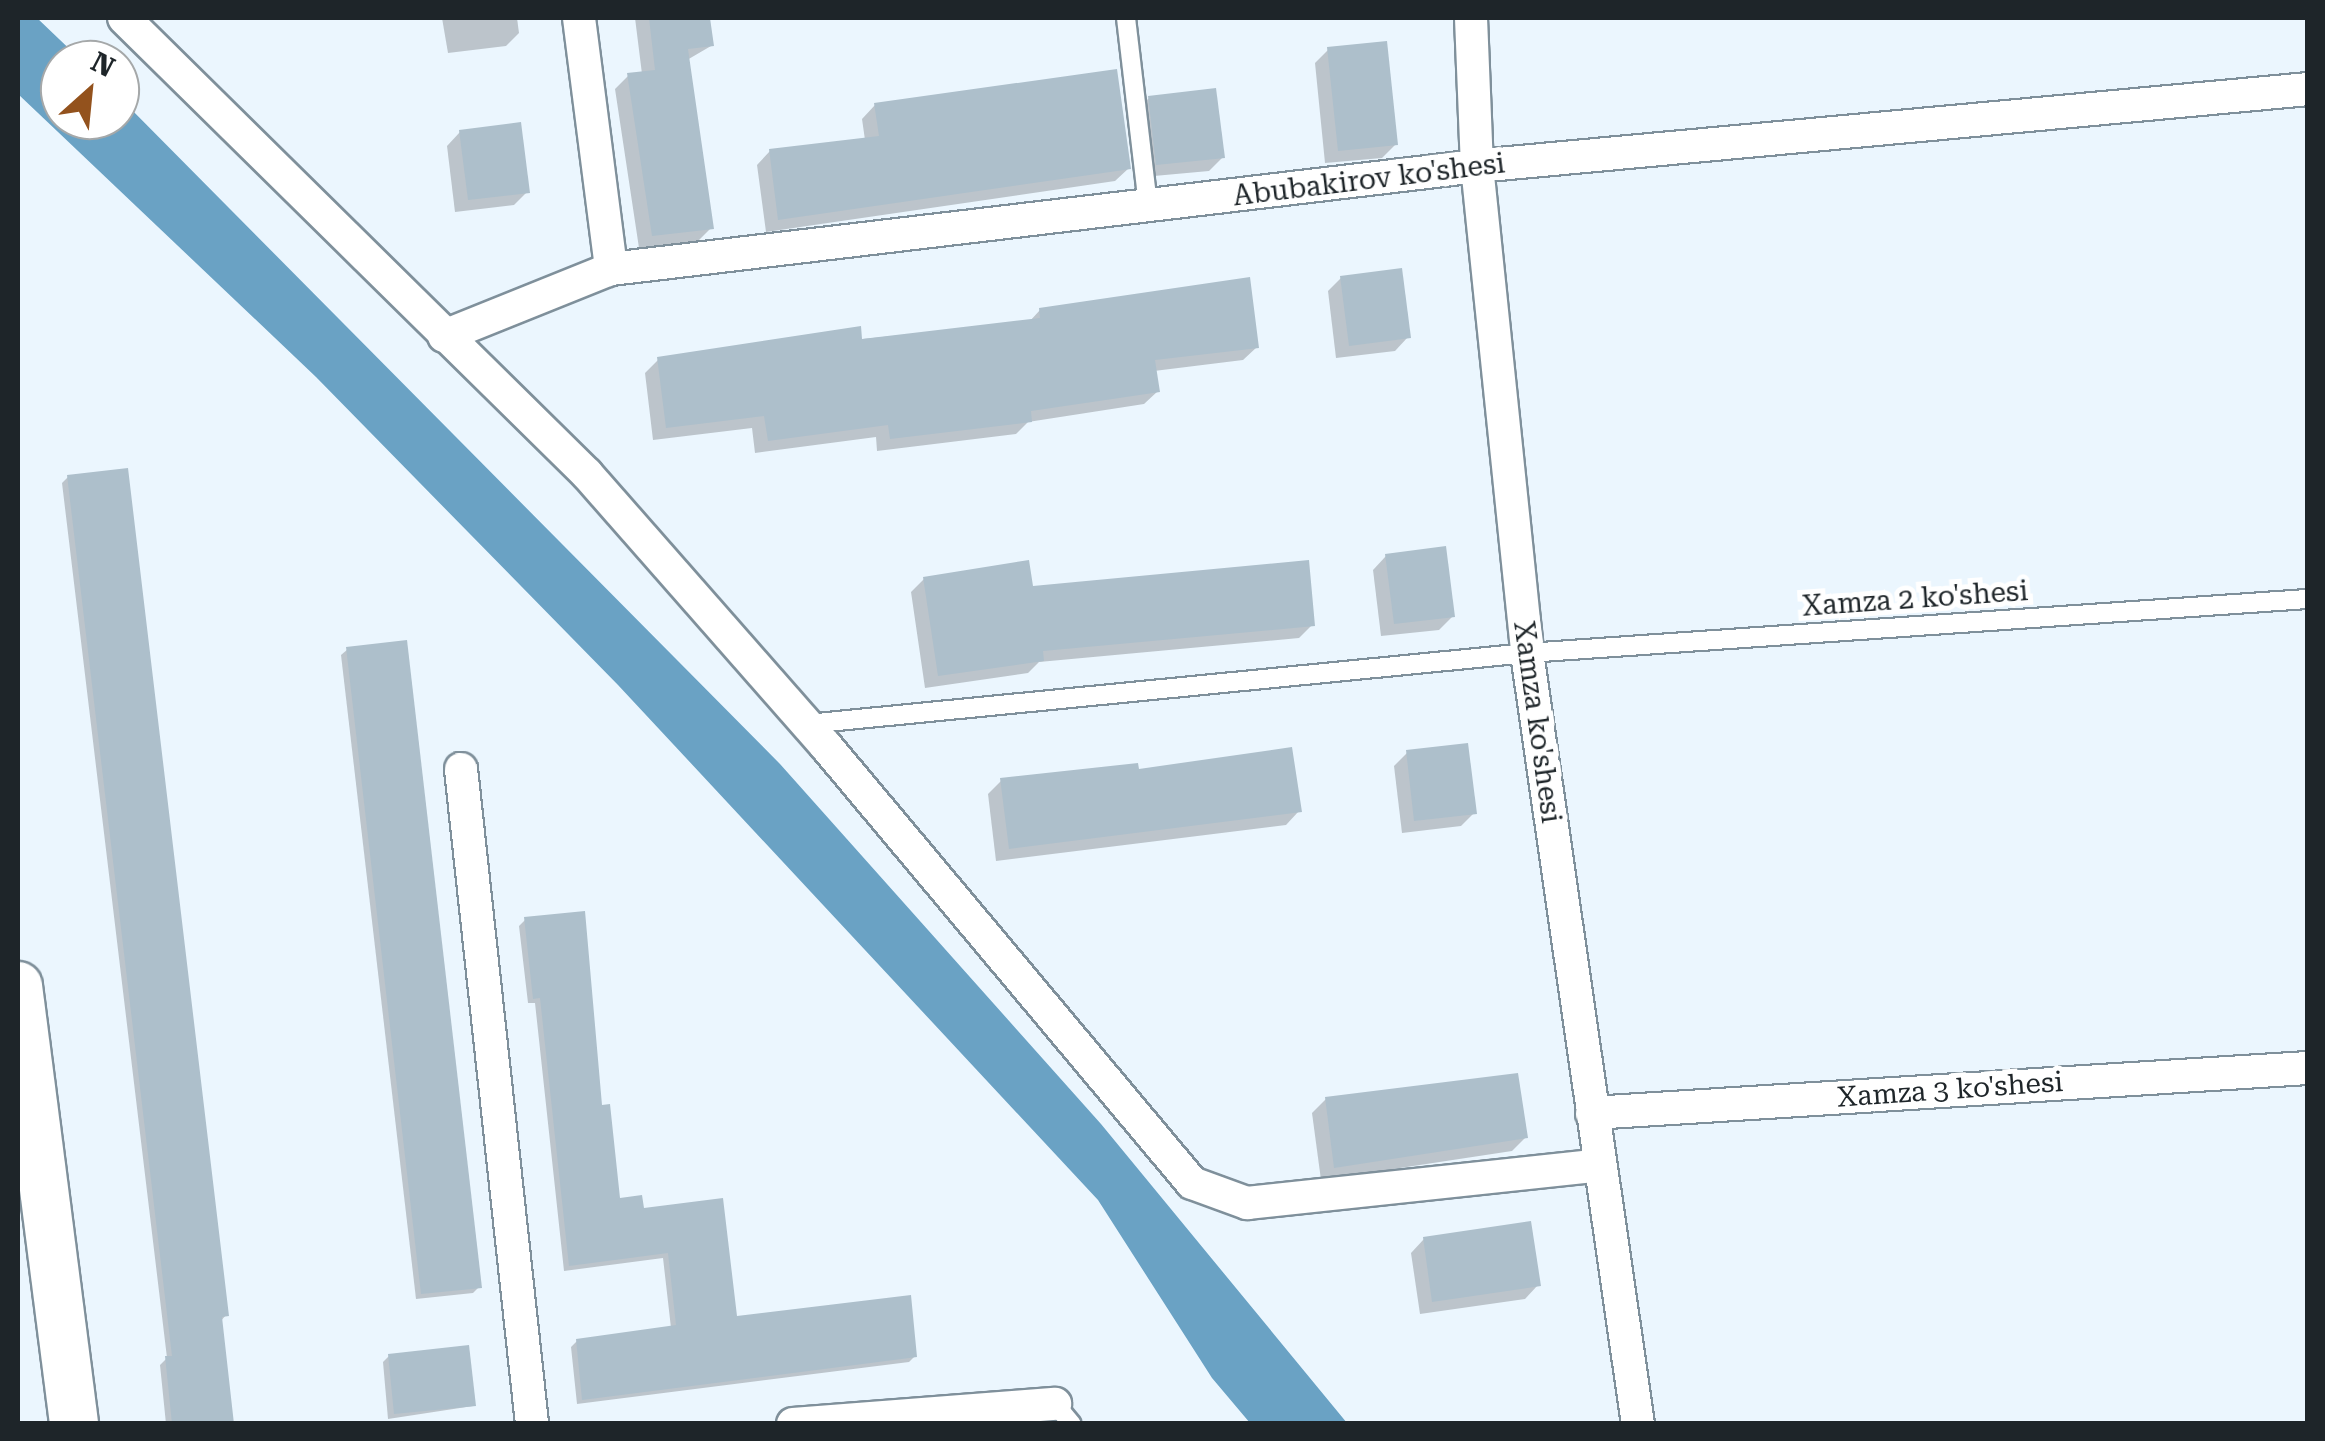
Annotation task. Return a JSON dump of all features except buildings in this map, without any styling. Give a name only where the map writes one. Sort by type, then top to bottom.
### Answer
[{"type":"street","points":[[124,18],[587,474],[807,724],[1192,1183],[1247,1203],[1600,1166]]},
{"type":"street","points":[[579,18],[611,269]]},
{"type":"street","name":"Xamza ko'shesi","points":[[1471,18],[1477,166],[1526,653],[1638,1424]]},
{"type":"street","name":"Abubakirov ko'shesi","points":[[444,336],[611,269],[1477,166],[2308,88]]},
{"type":"street","points":[[461,768],[532,1424]]},
{"type":"street","points":[[18,986],[74,1424]]},
{"type":"street","name":"Xamza 3 ko'shesi","points":[[1592,1113],[2308,1068]]},
{"type":"street","points":[[793,1424],[1064,1414]]},
{"type":"lane","points":[[1126,18],[1148,206]]},
{"type":"lane","name":"Xamza 2 ko'shesi","points":[[807,724],[1526,653],[2308,599]]},
{"type":"water","points":[[18,18],[37,18],[60,40],[40,40],[40,115],[18,94]]},
{"type":"water","points":[[140,118],[780,764],[1101,1124],[1347,1423],[1250,1423],[1212,1378],[1098,1200],[618,685],[316,377],[66,140],[140,140]]}]
